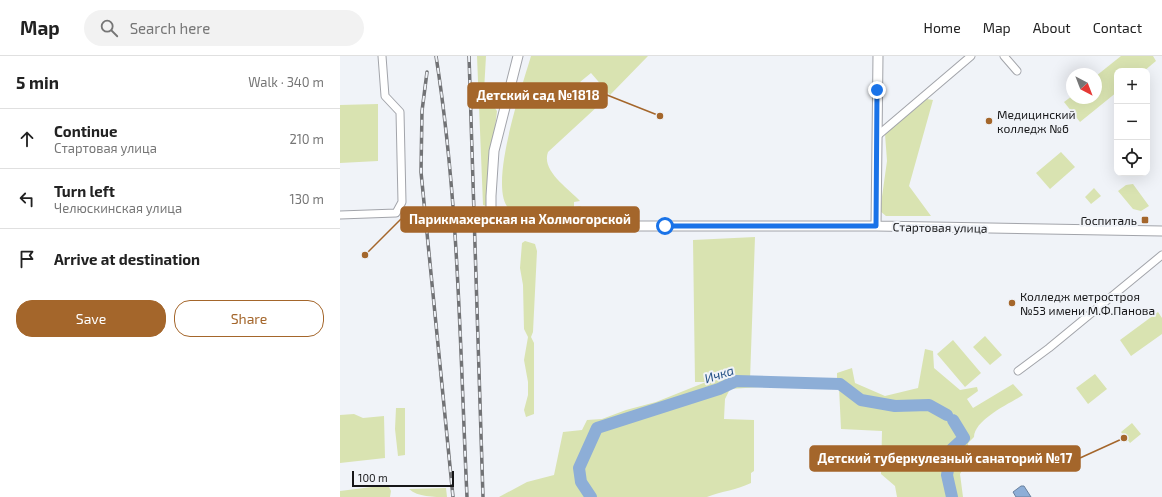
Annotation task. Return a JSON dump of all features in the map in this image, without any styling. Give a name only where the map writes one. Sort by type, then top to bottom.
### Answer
[{"type":"street","points":[[340,215],[396,213],[402,202],[400,112],[385,96],[382,56]]},
{"type":"street","name":"Стартовая улица","points":[[518,56],[494,151],[491,210],[495,219],[502,223],[582,226],[876,226],[1162,231]]},
{"type":"street","points":[[876,226],[878,56]]},
{"type":"street","points":[[877,136],[971,56]]},
{"type":"street","points":[[1004,56],[1017,71]]},
{"type":"street","points":[[1018,371],[1162,255]]},
{"type":"green space","points":[[477,56],[486,56],[484,91],[489,92],[490,101],[497,111],[486,206],[483,205]]},
{"type":"green space","points":[[531,56],[648,56],[610,95],[591,73],[580,82],[599,105],[548,152],[548,166],[557,179],[580,201],[574,202],[574,207],[580,206],[585,209],[585,212],[509,209],[503,197],[502,180],[504,158],[515,111]]},
{"type":"green space","points":[[1121,56],[1153,56],[1156,61],[1148,68],[1114,68],[1114,94],[1080,122],[1064,102],[1066,100],[1066,104],[1102,104],[1102,71]]},
{"type":"green space","points":[[927,99],[933,100],[909,186],[931,216],[886,216],[880,211],[887,161],[885,134]]},
{"type":"green space","points":[[378,104],[378,161],[340,163],[340,105]]},
{"type":"green space","points":[[1061,152],[1075,167],[1050,189],[1036,173]]},
{"type":"green space","points":[[1133,184],[1149,206],[1141,211],[1133,209],[1118,191],[1126,185]]},
{"type":"green space","points":[[1094,188],[1101,196],[1091,204],[1085,197]]},
{"type":"green space","points":[[755,237],[750,380],[837,383],[837,373],[852,368],[855,383],[885,396],[918,388],[925,349],[933,351],[934,368],[960,390],[977,387],[978,391],[967,399],[973,408],[1013,384],[1023,395],[986,418],[976,430],[974,437],[968,443],[969,458],[960,474],[963,497],[897,497],[895,486],[881,474],[882,431],[841,429],[839,387],[773,386],[730,389],[725,399],[724,419],[754,420],[754,471],[751,473],[751,483],[707,497],[499,497],[527,482],[554,475],[563,432],[582,430],[587,420],[602,419],[626,410],[656,402],[706,382],[695,382],[693,240]]},
{"type":"green space","points":[[525,241],[535,244],[537,251],[533,332],[531,337],[534,343],[534,414],[526,417],[524,410],[528,395],[528,382],[524,360],[528,337],[524,329],[523,285],[520,268],[522,243]]},
{"type":"green space","points":[[1158,312],[1162,318],[1162,334],[1131,356],[1120,340]]},
{"type":"green space","points":[[985,336],[1002,355],[990,365],[973,347]]},
{"type":"green space","points":[[953,340],[981,373],[965,387],[937,354]]},
{"type":"green space","points":[[1095,374],[1107,389],[1088,404],[1076,388]]},
{"type":"green space","points":[[396,408],[405,408],[405,455],[398,456],[395,429]]},
{"type":"green space","points":[[354,414],[363,418],[384,416],[385,458],[340,463],[340,415]]},
{"type":"green space","points":[[1132,423],[1141,434],[1130,443],[1121,432]]},
{"type":"green space","points":[[388,485],[391,491],[390,497],[340,497],[340,491]]},
{"type":"green space","points":[[446,488],[447,497],[431,497],[421,495],[409,489]]},
{"type":"water","points":[[1021,486],[1024,486],[1031,497],[1016,497],[1013,492]]},
{"type":"waterway","name":"Ичка","points":[[591,497],[581,482],[579,468],[597,428],[719,389],[736,381],[840,384],[861,400],[895,406],[929,405],[947,415]]},
{"type":"waterway","name":"Ичка","points":[[952,497],[947,475],[952,449],[964,438],[953,420]]},
{"type":"railway","points":[[436,56],[450,166],[458,276],[467,497]]},
{"type":"railway","points":[[469,56],[483,497]]},
{"type":"railway","points":[[427,72],[422,111],[421,172],[453,497]]},
{"type":"place","name":"Детский сад №1818","points":[[660,116]]},
{"type":"place","name":"Медицинский колледж №6","points":[[989,121]]},
{"type":"place","name":"Госпиталь","points":[[1145,220]]},
{"type":"place","name":"Парикмахерская на Холмогорской","points":[[365,255]]},
{"type":"place","name":"Колледж метростроя №53 имени М.Ф.Панова","points":[[1012,303]]},
{"type":"place","name":"Детский туберкулезный санаторий №17","points":[[1124,438]]},
{"type":"route","points":[[665,226],[876,226],[877,90]]}]
